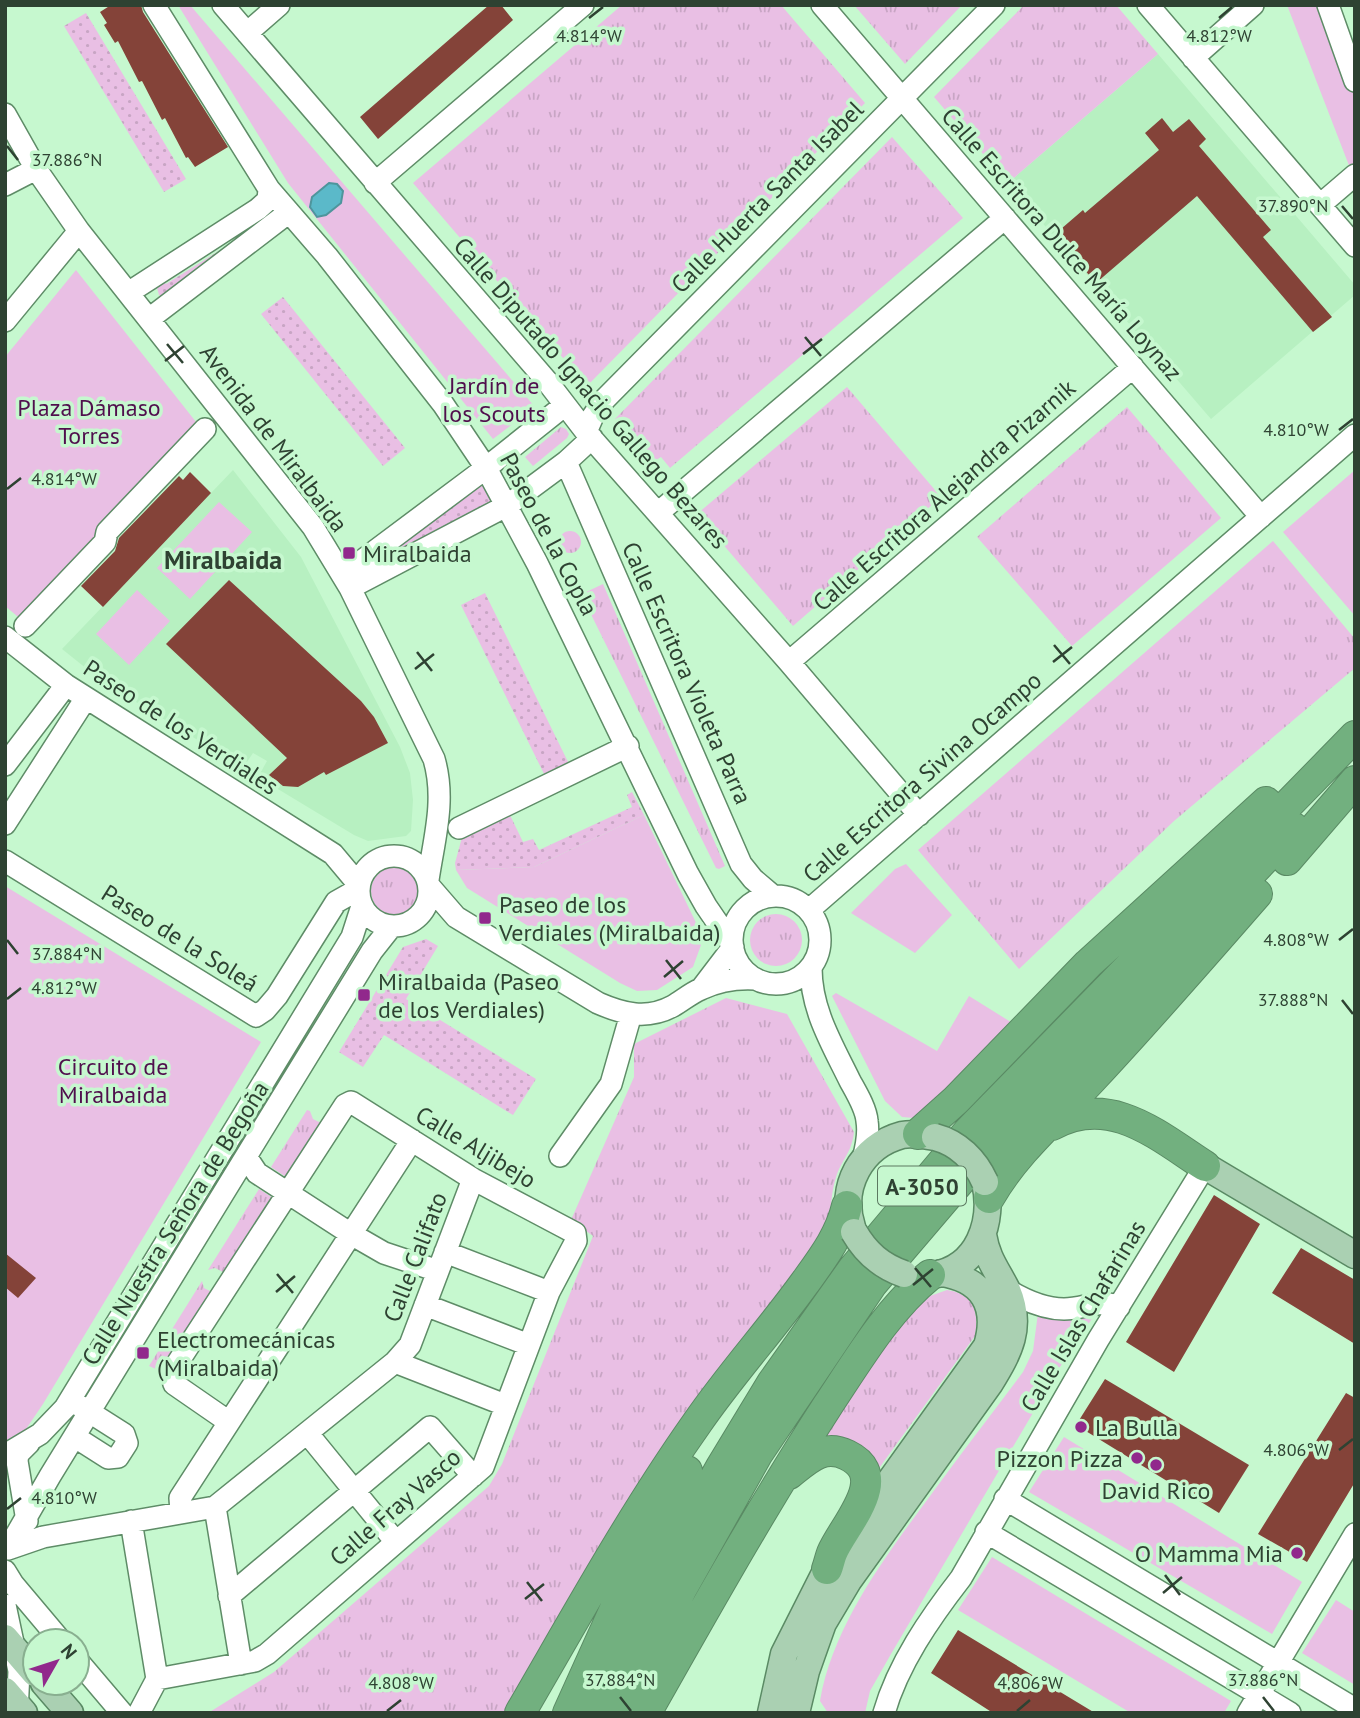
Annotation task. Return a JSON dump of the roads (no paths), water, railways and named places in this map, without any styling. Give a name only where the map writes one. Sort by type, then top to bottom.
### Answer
[{"type":"highway","points":[[919,1136],[1088,964],[1355,723]]},
{"type":"highway","name":"A-3050","points":[[590,1713],[640,1613],[721,1467],[772,1383],[853,1269],[968,1132],[1355,736]]},
{"type":"highway","name":"A-3050","points":[[619,1713],[681,1590],[758,1452],[872,1284],[988,1147],[1355,765]]},
{"type":"highway","points":[[987,1190],[998,1182],[1169,995],[1355,781]]},
{"type":"highway","points":[[1045,1129],[1080,1114],[1096,1112],[1121,1116],[1205,1166]]},
{"type":"highway","points":[[520,1713],[612,1556],[697,1422],[777,1321],[851,1219]]},
{"type":"highway","points":[[646,1713],[778,1483],[863,1353],[925,1274]]},
{"type":"highway","points":[[568,1713],[619,1600],[692,1461],[777,1321]]},
{"type":"highway","points":[[778,1483],[815,1453],[829,1450],[848,1455],[860,1467],[866,1483],[863,1502],[831,1554],[827,1569]]},
{"type":"main road","points":[[771,1713],[784,1654],[827,1569],[987,1346],[991,1331],[990,1313],[986,1300],[970,1281],[959,1276],[925,1274],[881,1264],[860,1243],[851,1219],[852,1178],[863,1159],[879,1146],[919,1136],[945,1140],[968,1156],[987,1190],[989,1208],[983,1236],[985,1251],[1006,1289],[1013,1309],[1012,1339],[1007,1355],[990,1383],[878,1537],[829,1612],[806,1671],[796,1713]]},
{"type":"main road","points":[[1205,1166],[1355,1255]]},
{"type":"main road","points":[[925,1274],[953,1269],[972,1253],[983,1236]]},
{"type":"main road","points":[[56,1697],[70,1713]]},
{"type":"street","name":"Paseo de la Copla","points":[[154,5],[269,189],[327,256],[443,404],[486,468],[508,505],[628,746],[688,874],[732,945]]},
{"type":"street","name":"Calle Diputado Ignacio Gallego Bezares","points":[[223,5],[546,380],[589,435],[789,662],[919,815]]},
{"type":"street","points":[[247,33],[279,5]]},
{"type":"street","points":[[375,183],[583,5]]},
{"type":"street","name":"Calle Escritora Dulce María Loynaz","points":[[822,5],[1261,517]]},
{"type":"street","name":"Calle Huerta Santa Isabel","points":[[347,581],[508,505],[566,462],[589,435],[593,416],[605,399],[994,5]]},
{"type":"street","points":[[1148,5],[1355,246]]},
{"type":"street","points":[[1193,58],[1253,5]]},
{"type":"street","points":[[1328,5],[1355,81]]},
{"type":"street","name":"Avenida de Miralbaida","points":[[5,114],[36,169],[79,231],[313,527],[347,581],[434,759],[440,789],[429,884]]},
{"type":"street","points":[[5,185],[36,169]]},
{"type":"street","points":[[1320,205],[1355,175]]},
{"type":"street","points":[[128,293],[258,209],[268,200],[269,189]]},
{"type":"street","points":[[258,209],[266,208],[272,212],[274,219],[270,227]]},
{"type":"street","points":[[149,319],[288,213]]},
{"type":"street","points":[[658,513],[1005,218]]},
{"type":"street","points":[[5,321],[79,231]]},
{"type":"street","name":"Calle Escritora Alejandra Pizarnik","points":[[789,662],[1133,367]]},
{"type":"street","points":[[347,581],[565,405]]},
{"type":"street","points":[[25,626],[105,542],[107,532],[205,429]]},
{"type":"street","name":"Calle Escritora Sivina Ocampo","points":[[809,910],[1355,435]]},
{"type":"street","name":"Calle Escritora Violeta Parra","points":[[566,462],[741,864],[752,879],[773,896]]},
{"type":"street","name":"Paseo de los Verdiales","points":[[5,637],[66,685],[334,854],[361,858],[391,857]]},
{"type":"street","points":[[5,765],[66,685]]},
{"type":"street","points":[[5,824],[86,698]]},
{"type":"street","points":[[459,828],[628,746]]},
{"type":"street","points":[[437,823],[411,850],[371,864],[363,873],[360,893],[369,916],[391,927],[402,926],[421,915],[456,917]]},
{"type":"street","name":"Paseo de los Verdiales","points":[[334,854],[360,893]]},
{"type":"street","points":[[391,857],[417,864],[429,884],[456,917],[598,1003],[631,1014],[657,1013],[701,989],[732,980],[755,979],[776,984],[803,1001],[817,1014]]},
{"type":"street","name":"Paseo de la Soleá","points":[[5,861],[257,1016],[277,996],[335,902],[360,893]]},
{"type":"street","points":[[421,915],[429,897],[429,884]]},
{"type":"street","name":"Calle Nuestra Señora de Begoña","points":[[11,1462],[57,1418],[70,1399],[352,937],[360,893]]},
{"type":"street","points":[[755,979],[740,965],[732,945],[733,933],[742,912],[751,904],[773,896],[798,902],[809,910],[816,921],[820,945],[811,968],[812,996],[817,1014],[867,1120],[863,1159]]},
{"type":"street","name":"Calle Nuestra Señora de Begoña","points":[[15,1519],[50,1476],[75,1437],[372,951],[391,927]]},
{"type":"street","points":[[701,989],[732,945]]},
{"type":"street","points":[[776,984],[789,982],[811,968]]},
{"type":"street","points":[[560,1156],[611,1084],[631,1014]]},
{"type":"street","points":[[857,1094],[880,1122],[919,1136]]},
{"type":"street","name":"Calle Aljibejo","points":[[288,1193],[345,1105],[351,1102],[473,1179],[576,1233]]},
{"type":"street","points":[[181,1512],[180,1498],[412,1140]]},
{"type":"street","points":[[247,1157],[257,1173],[384,1253],[442,1262],[549,1292]]},
{"type":"street","name":"Calle Islas Chafarinas","points":[[884,1713],[891,1687],[941,1604],[961,1578],[1005,1499],[1205,1166]]},
{"type":"street","name":"Calle Califato","points":[[7,1557],[43,1537],[215,1507],[308,1434],[394,1362],[410,1345],[473,1179]]},
{"type":"street","points":[[229,1422],[174,1384],[171,1373],[288,1193]]},
{"type":"street","name":"Calle Fray Vasco","points":[[157,1679],[255,1661],[267,1654],[483,1467],[549,1292],[576,1241],[576,1233]]},
{"type":"street","points":[[1006,1289],[1024,1300],[1045,1307],[1080,1308],[1107,1301],[1119,1307]]},
{"type":"street","points":[[425,1305],[529,1345]]},
{"type":"street","points":[[394,1362],[505,1405]]},
{"type":"street","points":[[70,1399],[124,1434],[127,1443],[117,1457],[108,1458],[75,1437]]},
{"type":"street","points":[[229,1596],[430,1427],[473,1476]]},
{"type":"street","points":[[308,1434],[396,1542]]},
{"type":"street","points":[[11,1462],[29,1481],[37,1482],[50,1476]]},
{"type":"street","points":[[7,1557],[15,1519],[11,1462]]},
{"type":"street","points":[[1005,1499],[1355,1709]]},
{"type":"street","points":[[215,1507],[241,1664]]},
{"type":"street","points":[[15,1519],[43,1537]]},
{"type":"street","points":[[131,1521],[157,1679],[139,1713]]},
{"type":"street","points":[[986,1532],[1254,1704],[1290,1713]]},
{"type":"street","points":[[1254,1704],[1355,1534]]},
{"type":"street","points":[[5,1571],[49,1627]]},
{"type":"street","points":[[5,1605],[10,1644],[19,1671],[16,1706]]},
{"type":"street","points":[[91,1676],[122,1713]]},
{"type":"water","points":[[329,183],[337,184],[343,191],[341,203],[326,215],[317,217],[310,207],[312,197]]},
{"type":"place","name":"Miralbaida","points":[[349,553]]},
{"type":"place","name":"Paseo de los Verdiales (Miralbaida)","points":[[485,918]]},
{"type":"place","name":"Miralbaida (Paseo de los Verdiales)","points":[[364,995]]},
{"type":"place","name":"Electromecánicas (Miralbaida)","points":[[143,1353]]},
{"type":"place","name":"La Bulla","points":[[1081,1427]]},
{"type":"place","name":"Pizzon Pizza","points":[[1137,1458]]},
{"type":"place","name":"David Rico","points":[[1156,1465]]},
{"type":"place","name":"O Mamma Mia","points":[[1297,1553]]},
{"type":"district","name":"Miralbaida","points":[[223,559]]},
{"type":"park label","name":"Jardín de los Scouts","points":[[494,399]]},
{"type":"park label","name":"Plaza Dámaso Torres","points":[[89,421]]},
{"type":"park label","name":"Circuito de Miralbaida","points":[[113,1080]]}]
